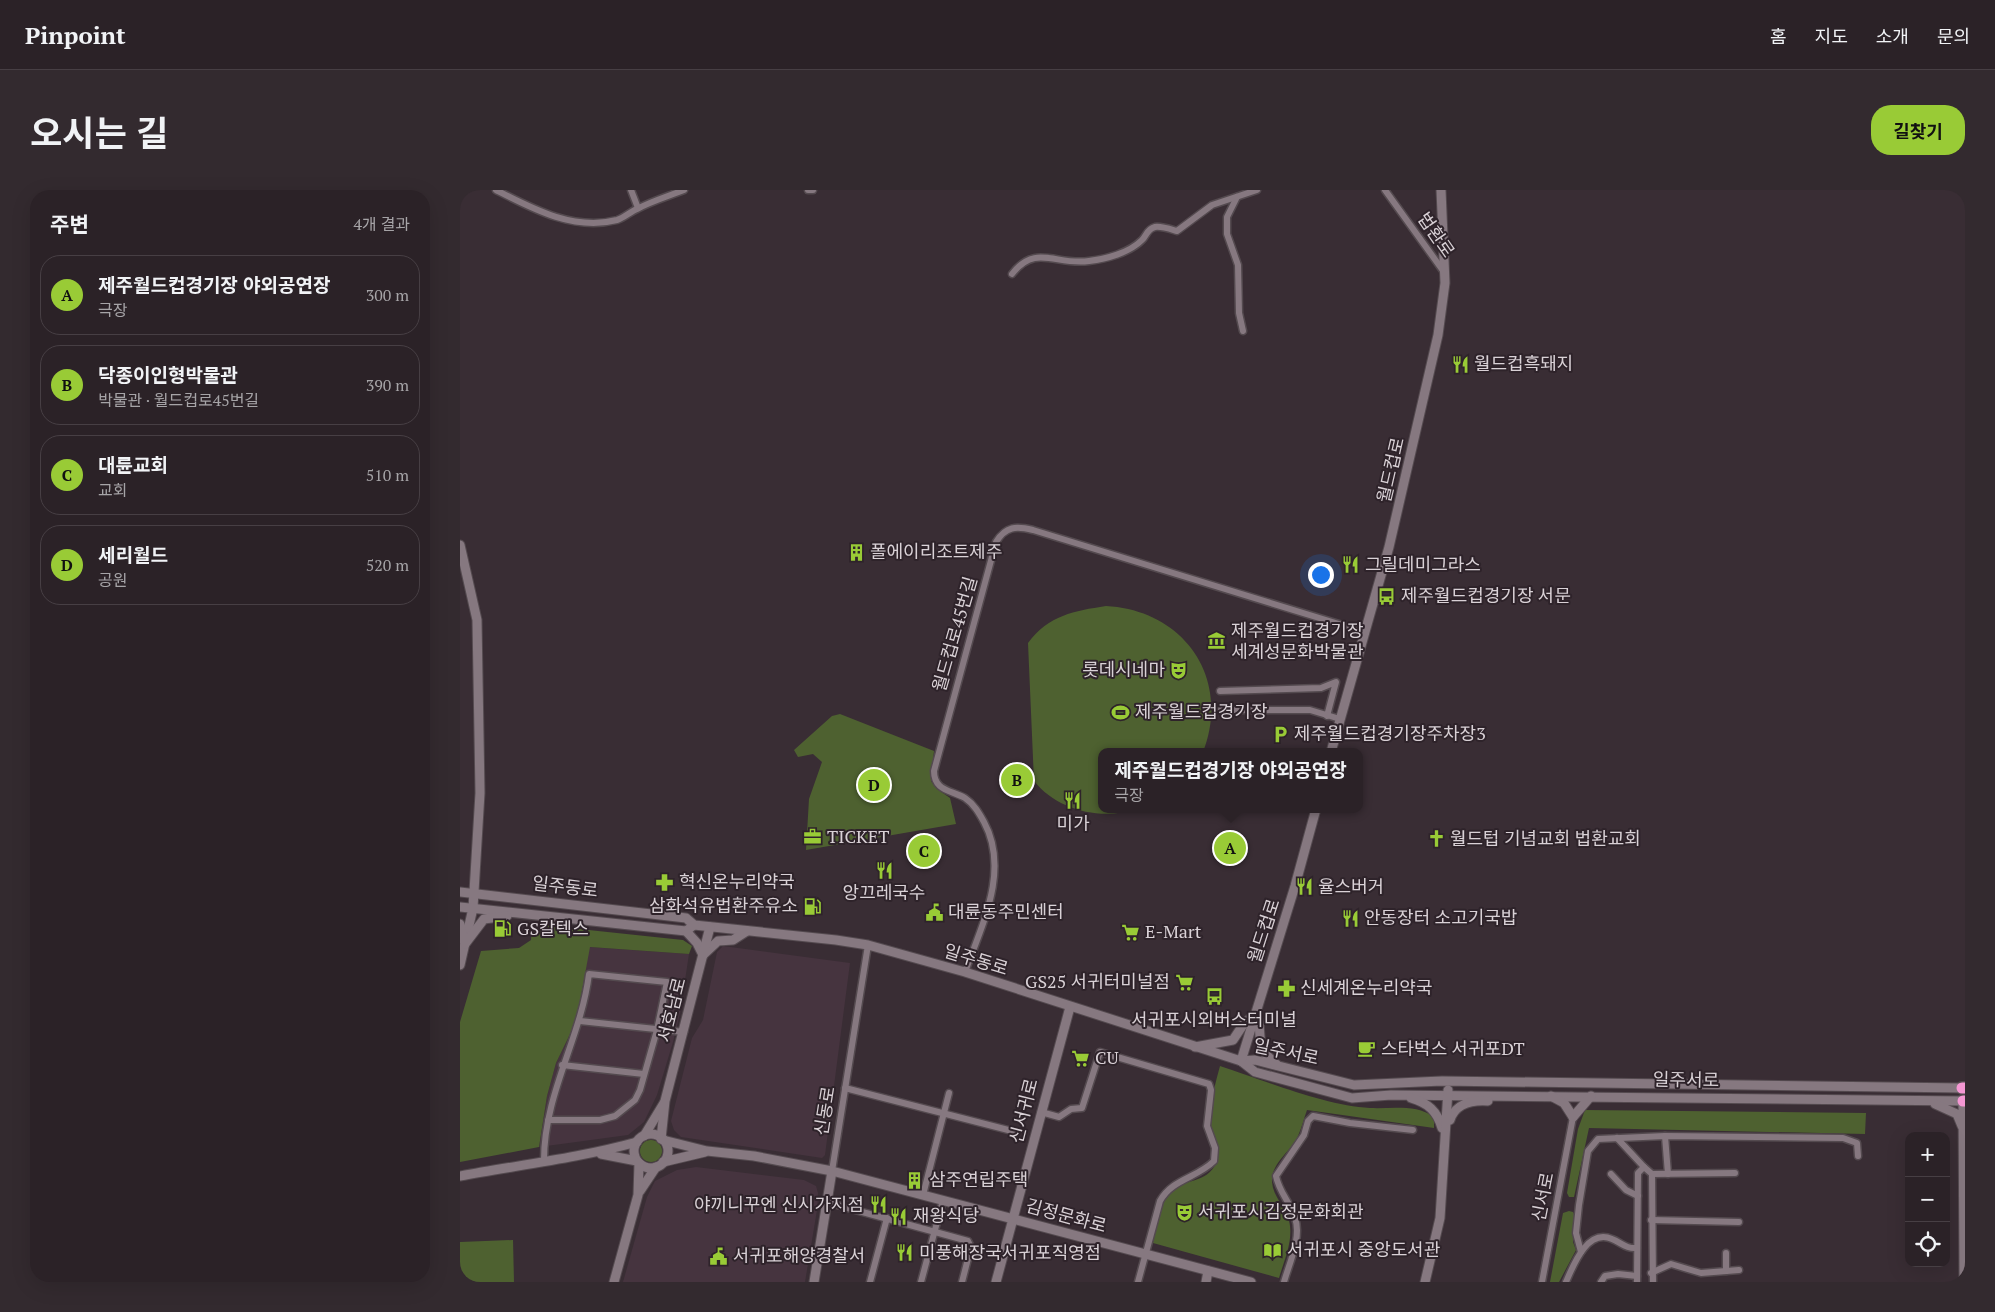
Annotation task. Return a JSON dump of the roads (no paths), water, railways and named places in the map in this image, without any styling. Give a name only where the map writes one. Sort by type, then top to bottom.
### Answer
[{"type":"main road","name":"월드컵로","points":[[1333,748],[1391,538],[1430,372],[1443,303],[1444,273],[1441,190]]},
{"type":"main road","points":[[460,545],[477,620],[480,793],[473,908],[460,965]]},
{"type":"main road","name":"월드컵로","points":[[1241,1061],[1295,886],[1315,813]]},
{"type":"main road","name":"일주동로","points":[[460,892],[686,918],[690,928]]},
{"type":"main road","name":"일주동로","points":[[460,907],[690,928],[710,927],[868,945],[965,972],[1241,1061]]},
{"type":"main road","points":[[465,944],[484,919],[528,914]]},
{"type":"main road","points":[[460,924],[465,944]]},
{"type":"main road","name":"서호남로","points":[[665,1101],[710,927]]},
{"type":"main road","points":[[690,928],[703,955],[718,942],[733,940],[748,931]]},
{"type":"main road","name":"신서귀로","points":[[996,1282],[1070,1007]]},
{"type":"main road","points":[[1195,1047],[1233,1040],[1243,1025],[1256,1013],[1259,1023],[1261,1050],[1280,1067]]},
{"type":"main road","name":"일주서로","points":[[1241,1061],[1254,1060],[1354,1085],[1445,1081],[1964,1088]]},
{"type":"main road","name":"일주서로","points":[[1241,1061],[1255,1072],[1352,1098],[1391,1095],[1507,1095],[1964,1101]]},
{"type":"main road","points":[[1425,1282],[1440,1218],[1445,1140],[1445,1081]]},
{"type":"main road","points":[[1391,1095],[1410,1097],[1429,1105],[1436,1112],[1444,1128]]},
{"type":"main road","points":[[1444,1128],[1456,1108],[1466,1103],[1496,1101],[1507,1095]]},
{"type":"main road","points":[[1551,1096],[1564,1103],[1573,1117],[1591,1096]]},
{"type":"main road","points":[[614,1282],[638,1195],[638,1162],[634,1150],[665,1101]]},
{"type":"main road","points":[[638,1195],[660,1165],[667,1151],[662,1139],[665,1101]]},
{"type":"main road","points":[[1964,1101],[1964,1282]]},
{"type":"main road","points":[[1928,1102],[1951,1110],[1959,1117],[1964,1141]]},
{"type":"main road","points":[[460,1176],[544,1160],[596,1154],[653,1135],[707,1151],[754,1156],[832,1171]]},
{"type":"main road","points":[[596,1154],[638,1162],[647,1167],[707,1151]]},
{"type":"main road","name":"김정문화로","points":[[832,1171],[1146,1255],[1214,1276],[1251,1282]]},
{"type":"main road","name":"신동로","points":[[814,1282],[832,1171]]},
{"type":"main road","points":[[1206,1282],[1214,1276]]},
{"type":"street","points":[[496,190],[535,211],[577,222],[619,220],[638,208],[684,190]]},
{"type":"street","points":[[631,190],[638,208]]},
{"type":"street","points":[[808,190],[813,190]]},
{"type":"street","points":[[1012,274],[1021,263],[1038,256],[1061,262],[1088,262],[1128,250],[1142,240],[1149,229],[1157,226],[1177,230],[1212,205],[1257,190]]},
{"type":"street","name":"법환로","points":[[1385,190],[1444,273]]},
{"type":"street","points":[[1237,197],[1227,217],[1227,234],[1238,266],[1239,313],[1243,331]]},
{"type":"street","name":"월드컵로45번길","points":[[965,972],[993,884],[995,855],[988,829],[978,810],[965,798],[939,786],[934,779],[934,771],[996,542],[1002,533],[1017,526],[1033,530],[1365,632]]},
{"type":"street","points":[[1220,691],[1320,688],[1336,682],[1327,716]]},
{"type":"street","points":[[1222,710],[1310,710],[1319,711],[1327,716],[1340,719]]},
{"type":"street","name":"신동로","points":[[832,1171],[868,945]]},
{"type":"street","points":[[544,1160],[548,1120],[562,1065],[580,1021],[589,974],[667,982],[657,1030],[640,1090],[635,1100],[615,1116],[600,1120],[548,1120]]},
{"type":"street","points":[[580,1021],[684,1032]]},
{"type":"street","points":[[1041,1112],[1059,1117],[1070,1109],[1082,1108],[1100,1052],[1209,1084],[1211,1090],[1207,1126],[1215,1148],[1214,1161],[1195,1175],[1174,1184],[1164,1192],[1138,1282]]},
{"type":"street","points":[[562,1065],[644,1074]]},
{"type":"street","points":[[845,1088],[1016,1132]]},
{"type":"street","points":[[923,1195],[949,1093]]},
{"type":"street","points":[[1284,1282],[1293,1250],[1296,1225],[1295,1218],[1280,1190],[1276,1176],[1304,1135],[1308,1121],[1313,1116],[1319,1116],[1350,1123],[1413,1130]]},
{"type":"street","name":"신서로","points":[[1542,1282],[1573,1117]]},
{"type":"street","points":[[1665,1136],[1668,1174]]},
{"type":"street","points":[[1581,1252],[1576,1233],[1588,1151],[1598,1139],[1665,1136],[1843,1138],[1857,1142],[1858,1156]]},
{"type":"street","points":[[1617,1138],[1652,1174],[1735,1173]]},
{"type":"street","points":[[1601,1282],[1605,1276],[1618,1274],[1637,1279],[1638,1173],[1644,1167]]},
{"type":"street","points":[[1612,1174],[1626,1190],[1638,1196]]},
{"type":"street","points":[[1652,1174],[1651,1273],[1653,1282]]},
{"type":"street","points":[[921,1282],[943,1200]]},
{"type":"street","points":[[826,1202],[963,1239],[971,1247],[962,1282]]},
{"type":"street","points":[[870,1282],[887,1218]]},
{"type":"street","points":[[1651,1220],[1739,1222]]},
{"type":"street","points":[[1566,1282],[1586,1246],[1603,1238],[1611,1238],[1630,1248],[1637,1248]]},
{"type":"street","points":[[1726,1253],[1726,1271]]},
{"type":"street","points":[[1651,1273],[1671,1264],[1701,1273],[1739,1270]]},
{"type":"place","name":"월드컵흑돼지","points":[[1460,364]]},
{"type":"place","name":"폴에이리조트제주","points":[[856,552]]},
{"type":"place","name":"그릴데미그라스","points":[[1351,565]]},
{"type":"place","name":"제주월드컵경기장 서문","points":[[1387,596]]},
{"type":"place","name":"제주월드컵경기장 세계성문화박물관","points":[[1217,641]]},
{"type":"place","name":"롯데시네마","points":[[1179,670]]},
{"type":"place","name":"제주월드컵경기장","points":[[1121,712]]},
{"type":"place","name":"제주월드컵경기장주차장3","points":[[1280,734]]},
{"type":"place","name":"닥종이인형박물관","points":[[1017,780]]},
{"type":"place","name":"세리월드","points":[[874,785]]},
{"type":"place","name":"미가","points":[[1073,801]]},
{"type":"place","name":"TICKET","points":[[813,837]]},
{"type":"place","name":"월드텁 기념교회 법환교회","points":[[1436,839]]},
{"type":"place","name":"제주월드컵경기장 야외공연장","points":[[1230,848]]},
{"type":"place","name":"대륜교회","points":[[924,851]]},
{"type":"place","name":"앙끄레국수","points":[[884,870]]},
{"type":"place","name":"혁신온누리약국","points":[[665,882]]},
{"type":"place","name":"율스버거","points":[[1304,887]]},
{"type":"place","name":"삼화석유법환주유소","points":[[812,906]]},
{"type":"place","name":"대륜동주민센터","points":[[934,912]]},
{"type":"place","name":"안동장터 소고기국밥","points":[[1350,918]]},
{"type":"place","name":"GS칼텍스","points":[[503,929]]},
{"type":"place","name":"E-Mart","points":[[1131,932]]},
{"type":"place","name":"GS25 서귀터미널점","points":[[1184,982]]},
{"type":"place","name":"신세계온누리약국","points":[[1286,988]]},
{"type":"place","name":"서귀포시외버스터미널","points":[[1214,997]]},
{"type":"place","name":"스타벅스 서귀포DT","points":[[1367,1049]]},
{"type":"place","name":"CU","points":[[1081,1058]]},
{"type":"place","name":"삼주연립주택","points":[[915,1180]]},
{"type":"place","name":"야끼니꾸엔 신시가지점","points":[[878,1205]]},
{"type":"place","name":"서귀포시김정문화회관","points":[[1184,1212]]},
{"type":"place","name":"재왕식당","points":[[899,1216]]},
{"type":"place","name":"서귀포시 중앙도서관","points":[[1273,1250]]},
{"type":"place","name":"미풍해장국서귀포직영점","points":[[905,1253]]},
{"type":"place","name":"서귀포해양경찰서","points":[[719,1256]]}]
